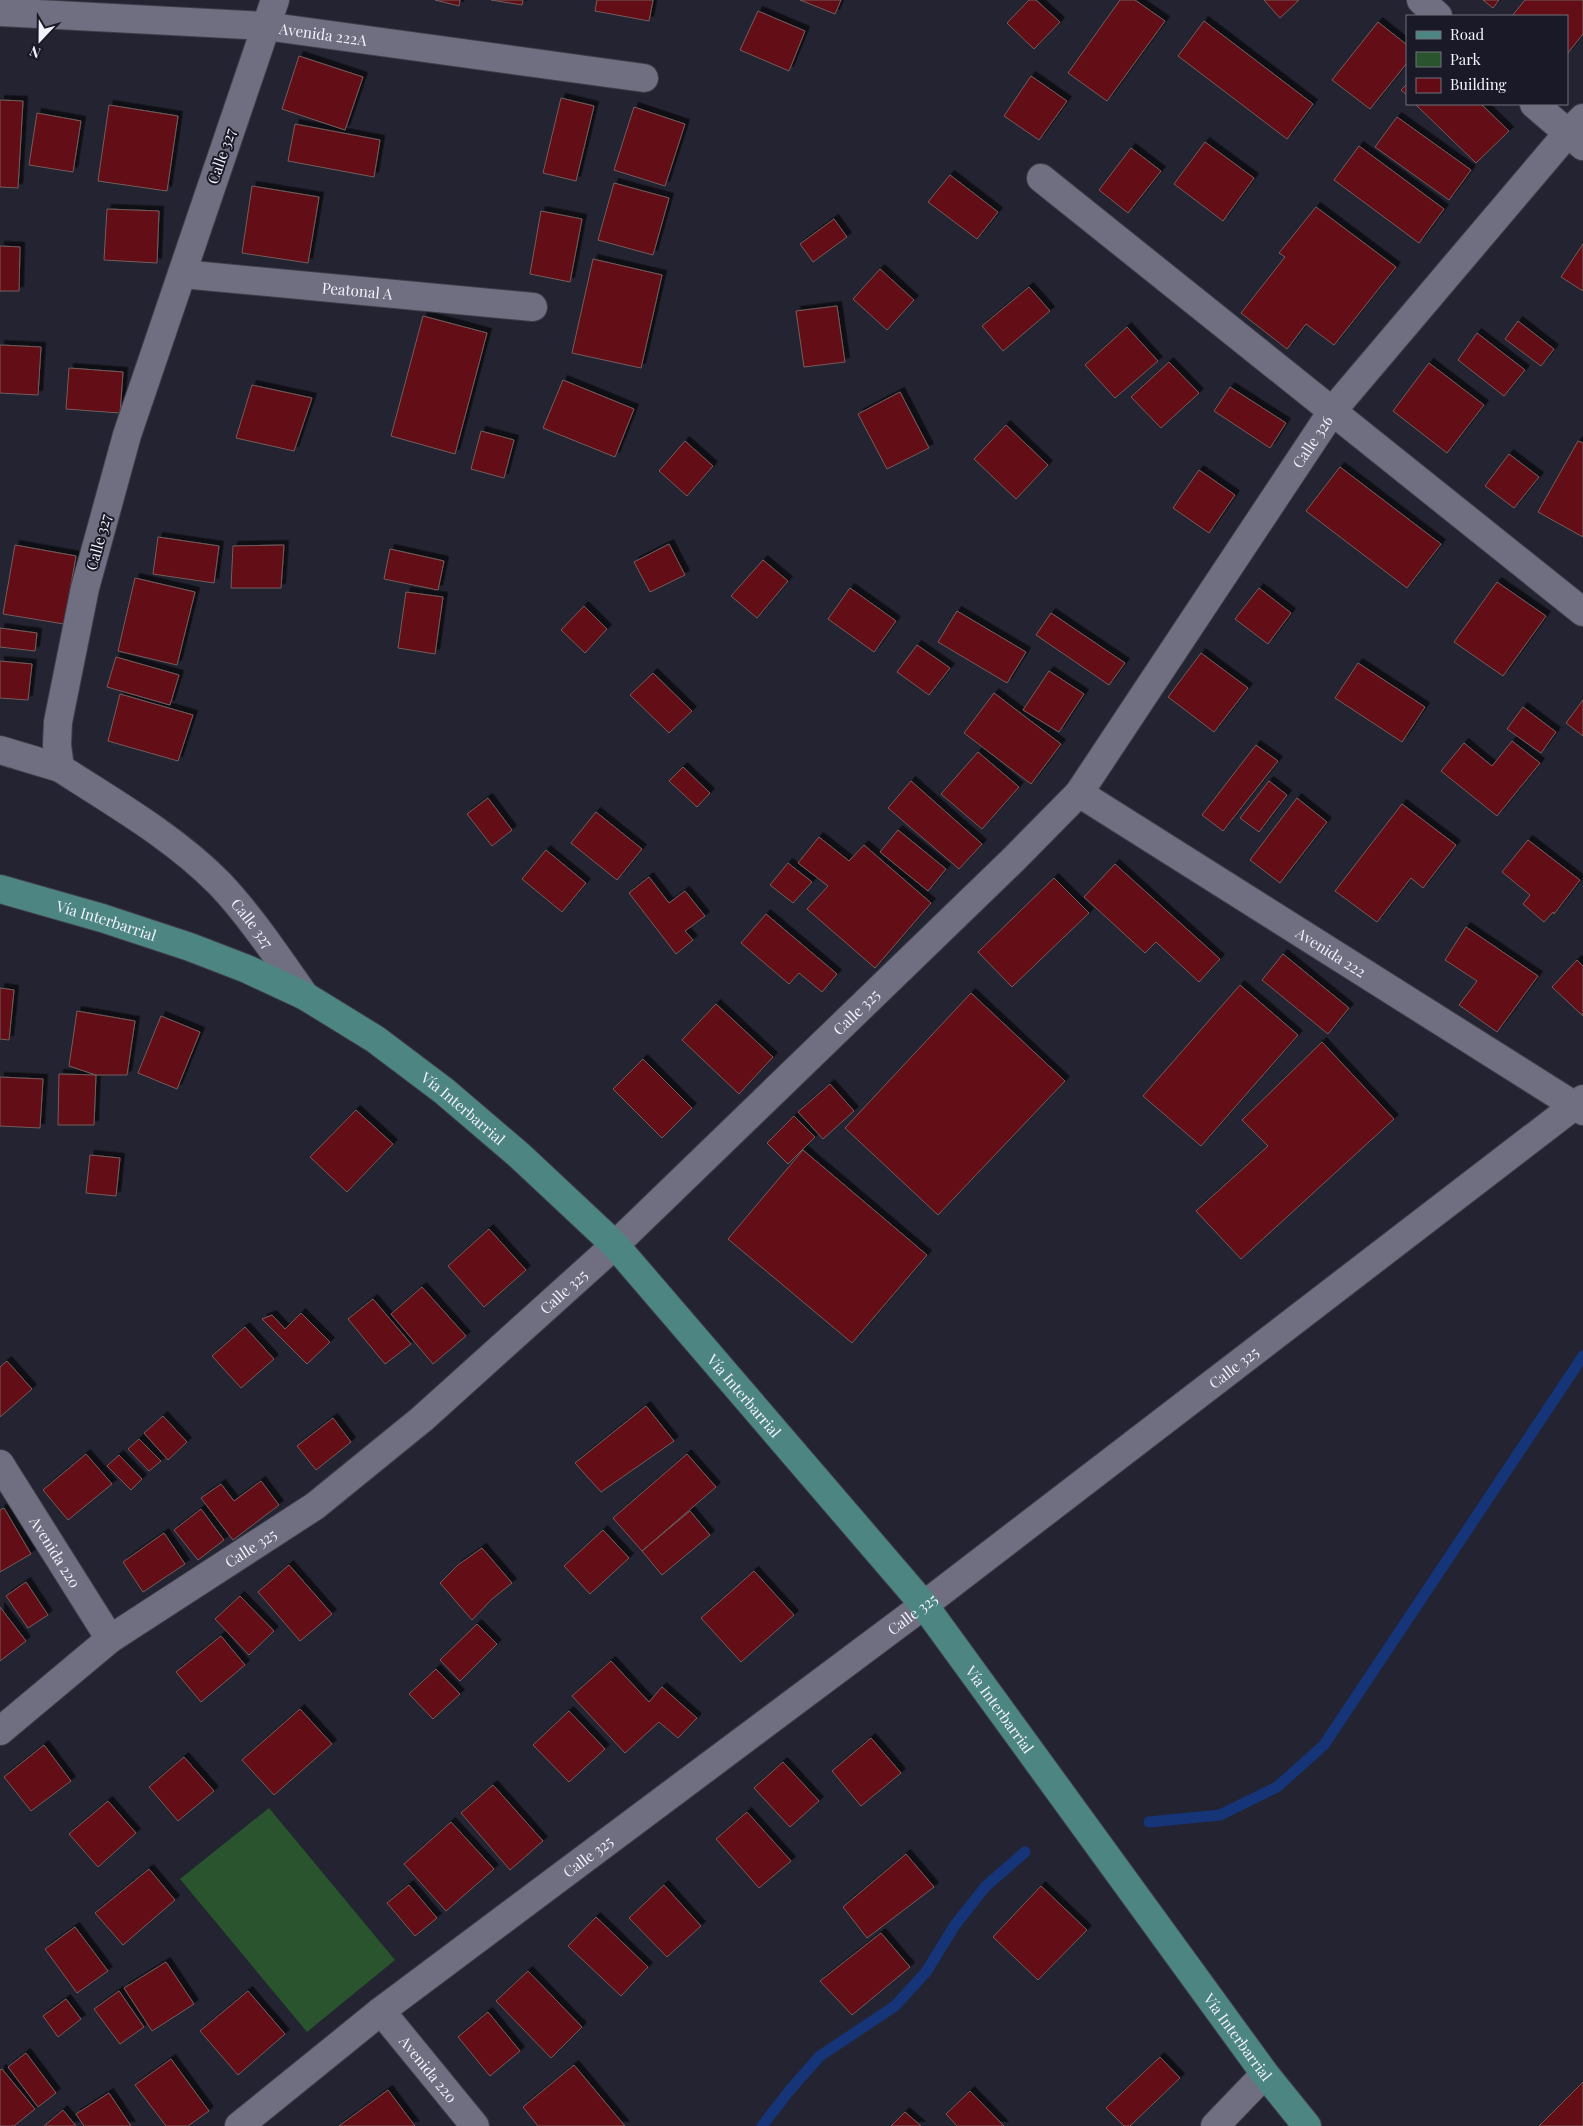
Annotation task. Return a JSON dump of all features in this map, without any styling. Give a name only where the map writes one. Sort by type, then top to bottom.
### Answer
[{"type":"main road","name":"Vía Interbarrial","points":[[0,889],[102,918],[190,947],[248,969],[305,996],[375,1039],[444,1091],[520,1156],[616,1245],[924,1604],[1265,2074],[1307,2126]]},
{"type":"street","name":"Calle 327","points":[[274,0],[127,435],[85,588],[58,722],[56,745],[60,768],[140,820],[186,854],[219,884],[250,919],[305,996]]},
{"type":"street","points":[[1421,0],[1437,15]]},
{"type":"street","name":"Avenida 222A","points":[[0,12],[265,26],[644,78]]},
{"type":"street","points":[[1536,105],[1578,133]]},
{"type":"street","name":"Calle 326","points":[[1079,793],[1333,410],[1578,133]]},
{"type":"street","points":[[1042,178],[1583,612]]},
{"type":"street","name":"Peatonal A","points":[[182,274],[533,307]]},
{"type":"street","points":[[0,750],[60,768]]},
{"type":"street","name":"Avenida 222","points":[[1079,793],[1580,1105]]},
{"type":"street","name":"Calle 325","points":[[0,1731],[110,1639],[315,1506],[422,1419],[616,1245],[1014,859],[1079,793]]},
{"type":"street","name":"Calle 325","points":[[238,2126],[381,2011],[924,1604],[1580,1105]]},
{"type":"street","name":"Avenida 220","points":[[0,1464],[110,1639]]},
{"type":"street","name":"Avenida 220","points":[[381,2011],[475,2126]]},
{"type":"street","points":[[1215,2126],[1265,2074]]},
{"type":"green space","points":[[269,1808],[395,1960],[307,2032],[180,1879]]},
{"type":"building","points":[[435,0],[460,0],[459,6]]},
{"type":"building","points":[[491,0],[523,0],[522,5]]},
{"type":"building","points":[[597,0],[653,0],[649,21],[595,11]]},
{"type":"building","points":[[800,0],[841,0],[835,14]]},
{"type":"building","points":[[1029,0],[1036,0],[1060,22],[1034,49],[1007,23]]},
{"type":"building","points":[[1120,0],[1135,0],[1165,21],[1107,101],[1068,73]]},
{"type":"building","points":[[1264,0],[1299,0],[1280,18]]},
{"type":"building","points":[[1483,0],[1499,0],[1493,8]]},
{"type":"building","points":[[1525,0],[1583,0],[1583,34],[1568,53],[1568,15],[1513,15]]},
{"type":"building","points":[[758,11],[805,31],[789,71],[740,50]]},
{"type":"building","points":[[1204,21],[1313,104],[1287,139],[1178,56]]},
{"type":"building","points":[[1378,22],[1406,44],[1406,64],[1370,109],[1332,80]]},
{"type":"building","points":[[299,56],[363,77],[345,130],[282,109]]},
{"type":"building","points":[[1031,76],[1067,101],[1039,140],[1004,116]]},
{"type":"building","points":[[1406,85],[1406,94],[1401,90]]},
{"type":"building","points":[[561,98],[594,106],[576,181],[543,173]]},
{"type":"building","points":[[0,100],[23,101],[18,188],[0,187]]},
{"type":"building","points":[[109,105],[178,116],[167,191],[98,181]]},
{"type":"building","points":[[1416,105],[1482,105],[1509,131],[1476,163]]},
{"type":"building","points":[[634,107],[685,124],[665,186],[614,170]]},
{"type":"building","points":[[37,113],[81,121],[73,172],[29,165]]},
{"type":"building","points":[[1397,117],[1471,170],[1449,200],[1375,147]]},
{"type":"building","points":[[295,124],[380,140],[374,177],[288,161]]},
{"type":"building","points":[[1205,142],[1254,178],[1223,221],[1174,184]]},
{"type":"building","points":[[1359,146],[1444,209],[1419,243],[1334,180]]},
{"type":"building","points":[[1131,148],[1161,171],[1128,213],[1099,190]]},
{"type":"building","points":[[950,175],[998,212],[977,239],[928,202]]},
{"type":"building","points":[[614,183],[669,198],[653,255],[598,240]]},
{"type":"building","points":[[252,186],[319,197],[308,263],[242,253]]},
{"type":"building","points":[[1316,207],[1396,267],[1334,345],[1306,324],[1287,349],[1241,313],[1285,257],[1279,253]]},
{"type":"building","points":[[107,209],[159,211],[157,263],[104,260]]},
{"type":"building","points":[[541,211],[582,219],[570,282],[530,274]]},
{"type":"building","points":[[834,219],[847,237],[813,262],[800,244]]},
{"type":"building","points":[[1583,244],[1583,291],[1561,277]]},
{"type":"building","points":[[0,246],[20,247],[19,291],[0,291]]},
{"type":"building","points":[[593,259],[662,275],[641,368],[572,353]]},
{"type":"building","points":[[880,269],[914,300],[887,330],[853,299]]},
{"type":"building","points":[[1029,287],[1050,311],[1003,351],[982,326]]},
{"type":"building","points":[[837,306],[845,362],[804,367],[796,311]]},
{"type":"building","points":[[423,316],[487,333],[455,454],[391,436]]},
{"type":"building","points":[[1518,321],[1554,349],[1541,366],[1505,339]]},
{"type":"building","points":[[1127,327],[1158,361],[1115,398],[1085,365]]},
{"type":"building","points":[[1477,333],[1525,370],[1504,396],[1458,360]]},
{"type":"building","points":[[0,345],[41,347],[38,395],[0,393]]},
{"type":"building","points":[[1169,362],[1199,393],[1161,428],[1131,397]]},
{"type":"building","points":[[1429,363],[1484,405],[1447,453],[1393,411]]},
{"type":"building","points":[[69,368],[123,372],[120,413],[66,409]]},
{"type":"building","points":[[563,380],[634,409],[615,457],[543,428]]},
{"type":"building","points":[[252,385],[312,398],[294,451],[236,438]]},
{"type":"building","points":[[1230,387],[1286,423],[1270,448],[1214,411]]},
{"type":"building","points":[[900,392],[929,448],[887,469],[858,414]]},
{"type":"building","points":[[1006,425],[1048,465],[1016,499],[974,459]]},
{"type":"building","points":[[481,431],[514,440],[504,478],[471,469]]},
{"type":"building","points":[[685,441],[713,466],[687,496],[659,471]]},
{"type":"building","points":[[1578,441],[1583,443],[1583,537],[1538,512]]},
{"type":"building","points":[[1509,454],[1539,477],[1514,508],[1485,486]]},
{"type":"building","points":[[1340,467],[1441,544],[1407,588],[1306,511]]},
{"type":"building","points":[[1199,470],[1235,495],[1209,533],[1173,508]]},
{"type":"building","points":[[158,537],[219,546],[214,583],[153,574]]},
{"type":"building","points":[[669,544],[685,575],[650,592],[634,562]]},
{"type":"building","points":[[15,545],[76,556],[64,624],[3,614]]},
{"type":"building","points":[[284,545],[281,588],[231,588],[233,546]]},
{"type":"building","points":[[390,549],[444,561],[438,590],[384,579]]},
{"type":"building","points":[[763,560],[788,581],[757,618],[731,596]]},
{"type":"building","points":[[135,578],[195,592],[177,665],[118,651]]},
{"type":"building","points":[[1497,582],[1546,616],[1503,676],[1454,642]]},
{"type":"building","points":[[850,588],[896,621],[874,652],[828,619]]},
{"type":"building","points":[[1259,588],[1291,613],[1268,644],[1235,619]]},
{"type":"building","points":[[406,592],[443,597],[435,654],[398,648]]},
{"type":"building","points":[[584,606],[607,629],[585,653],[561,630]]},
{"type":"building","points":[[957,611],[1026,652],[1007,683],[938,642]]},
{"type":"building","points":[[1051,613],[1125,663],[1109,685],[1036,635]]},
{"type":"building","points":[[0,628],[37,633],[35,651],[0,647]]},
{"type":"building","points":[[917,645],[950,668],[929,695],[897,672]]},
{"type":"building","points":[[1201,653],[1248,688],[1214,732],[1168,697]]},
{"type":"building","points":[[116,657],[179,675],[170,705],[107,687]]},
{"type":"building","points":[[0,661],[32,664],[28,700],[0,698]]},
{"type":"building","points":[[1358,663],[1425,707],[1402,742],[1335,698]]},
{"type":"building","points":[[1049,671],[1084,694],[1059,732],[1023,710]]},
{"type":"building","points":[[653,673],[692,711],[669,733],[630,695]]},
{"type":"building","points":[[994,693],[1061,744],[1031,784],[964,733]]},
{"type":"building","points":[[120,694],[193,715],[178,761],[108,741]]},
{"type":"building","points":[[1583,700],[1583,736],[1566,723]]},
{"type":"building","points":[[1523,707],[1556,732],[1541,753],[1507,729]]},
{"type":"building","points":[[1512,741],[1540,763],[1497,816],[1441,771],[1464,743],[1492,766]]},
{"type":"building","points":[[1256,745],[1278,761],[1223,831],[1202,815]]},
{"type":"building","points":[[978,752],[1019,787],[982,829],[941,794]]},
{"type":"building","points":[[683,767],[710,793],[697,807],[669,781]]},
{"type":"building","points":[[911,781],[982,844],[959,869],[888,808]]},
{"type":"building","points":[[1269,781],[1287,795],[1259,832],[1240,818]]},
{"type":"building","points":[[488,798],[512,830],[492,846],[467,814]]},
{"type":"building","points":[[1297,798],[1327,822],[1280,883],[1250,860]]},
{"type":"building","points":[[1402,804],[1456,845],[1423,888],[1411,878],[1377,922],[1335,891]]},
{"type":"building","points":[[596,812],[642,849],[617,880],[571,843]]},
{"type":"building","points":[[898,830],[946,869],[928,891],[880,852]]},
{"type":"building","points":[[819,837],[849,861],[864,845],[931,903],[875,968],[807,909],[828,886],[798,863]]},
{"type":"building","points":[[1528,840],[1580,880],[1554,914],[1553,912],[1544,922],[1523,904],[1530,895],[1502,872]]},
{"type":"building","points":[[546,850],[586,883],[562,912],[522,879]]},
{"type":"building","points":[[788,863],[812,882],[793,903],[770,885]]},
{"type":"building","points":[[1115,864],[1220,959],[1199,982],[1156,942],[1145,953],[1084,897]]},
{"type":"building","points":[[649,877],[669,903],[685,891],[705,916],[685,931],[693,940],[676,954],[629,893]]},
{"type":"building","points":[[1054,878],[1089,913],[1012,987],[978,952]]},
{"type":"building","points":[[766,914],[837,974],[822,992],[799,973],[789,984],[741,943]]},
{"type":"building","points":[[1466,927],[1538,976],[1497,1032],[1459,1005],[1477,981],[1445,960]]},
{"type":"building","points":[[1283,954],[1349,1008],[1328,1034],[1262,980]]},
{"type":"building","points":[[1577,960],[1583,966],[1583,1016],[1552,987]]},
{"type":"building","points":[[1240,985],[1298,1035],[1201,1146],[1143,1096]]},
{"type":"building","points":[[0,988],[14,990],[9,1040],[0,1039]]},
{"type":"building","points":[[971,993],[1065,1081],[938,1215],[845,1128]]},
{"type":"building","points":[[716,1004],[773,1057],[739,1094],[682,1040]]},
{"type":"building","points":[[77,1011],[135,1021],[127,1075],[96,1075],[69,1066]]},
{"type":"building","points":[[161,1016],[200,1032],[177,1089],[138,1073]]},
{"type":"building","points":[[1322,1042],[1394,1119],[1241,1259],[1196,1211],[1268,1146],[1242,1120]]},
{"type":"building","points":[[643,1059],[692,1108],[662,1138],[613,1089]]},
{"type":"building","points":[[59,1074],[96,1075],[94,1125],[58,1125]]},
{"type":"building","points":[[0,1077],[43,1079],[40,1128],[0,1126]]},
{"type":"building","points":[[830,1084],[854,1111],[823,1139],[798,1112]]},
{"type":"building","points":[[356,1110],[393,1144],[347,1192],[310,1157]]},
{"type":"building","points":[[794,1116],[815,1137],[788,1164],[767,1143]]},
{"type":"building","points":[[803,1150],[927,1255],[852,1343],[728,1239]]},
{"type":"building","points":[[90,1155],[120,1158],[116,1196],[86,1193]]},
{"type":"building","points":[[489,1229],[526,1270],[484,1307],[448,1266]]},
{"type":"building","points":[[422,1287],[466,1336],[433,1364],[391,1314]]},
{"type":"building","points":[[373,1299],[411,1344],[385,1364],[348,1319]]},
{"type":"building","points":[[301,1313],[330,1342],[307,1364],[262,1319],[272,1315],[285,1329]]},
{"type":"building","points":[[245,1327],[274,1359],[241,1388],[212,1356]]},
{"type":"building","points":[[7,1361],[32,1389],[0,1417],[0,1367]]},
{"type":"building","points":[[646,1406],[674,1441],[601,1492],[575,1463]]},
{"type":"building","points":[[163,1416],[187,1442],[168,1460],[144,1433]]},
{"type":"building","points":[[333,1418],[351,1442],[316,1470],[297,1446]]},
{"type":"building","points":[[139,1439],[161,1461],[149,1471],[128,1449]]},
{"type":"building","points":[[86,1454],[112,1484],[68,1520],[43,1490]]},
{"type":"building","points":[[687,1454],[716,1487],[642,1551],[613,1518]]},
{"type":"building","points":[[119,1455],[142,1479],[131,1490],[107,1466]]},
{"type":"building","points":[[261,1481],[279,1505],[233,1540],[201,1498],[221,1484],[234,1501]]},
{"type":"building","points":[[4,1508],[31,1554],[0,1572],[0,1510]]},
{"type":"building","points":[[201,1509],[224,1540],[198,1560],[174,1530]]},
{"type":"building","points":[[690,1511],[710,1535],[662,1575],[642,1551]]},
{"type":"building","points":[[603,1530],[629,1558],[590,1594],[564,1566]]},
{"type":"building","points":[[164,1533],[185,1564],[143,1592],[123,1562]]},
{"type":"building","points":[[482,1548],[512,1583],[492,1599],[472,1620],[440,1583],[458,1565]]},
{"type":"building","points":[[289,1565],[332,1614],[300,1641],[258,1592]]},
{"type":"building","points":[[754,1571],[794,1615],[741,1662],[701,1618]]},
{"type":"building","points":[[26,1582],[48,1615],[28,1628],[6,1596]]},
{"type":"building","points":[[240,1596],[274,1631],[249,1655],[215,1619]]},
{"type":"building","points":[[0,1607],[26,1641],[0,1661]]},
{"type":"building","points":[[477,1624],[497,1644],[460,1681],[440,1660]]},
{"type":"building","points":[[221,1636],[245,1665],[201,1702],[176,1672]]},
{"type":"building","points":[[611,1661],[649,1702],[662,1687],[697,1718],[678,1738],[659,1722],[625,1753],[572,1696]]},
{"type":"building","points":[[436,1669],[460,1694],[433,1719],[409,1694]]},
{"type":"building","points":[[300,1709],[332,1744],[274,1795],[242,1760]]},
{"type":"building","points":[[569,1711],[605,1749],[569,1782],[533,1745]]},
{"type":"building","points":[[871,1738],[901,1773],[861,1806],[832,1771]]},
{"type":"building","points":[[44,1745],[71,1781],[31,1811],[4,1777]]},
{"type":"building","points":[[184,1757],[214,1791],[178,1821],[149,1787]]},
{"type":"building","points":[[783,1762],[819,1801],[790,1827],[754,1788]]},
{"type":"building","points":[[493,1785],[543,1841],[510,1870],[461,1813]]},
{"type":"building","points":[[108,1801],[136,1833],[98,1867],[69,1834]]},
{"type":"building","points":[[747,1812],[791,1861],[759,1888],[716,1839]]},
{"type":"building","points":[[451,1822],[494,1869],[446,1911],[404,1864]]},
{"type":"building","points":[[906,1854],[934,1887],[867,1938],[843,1907]]},
{"type":"building","points":[[149,1869],[175,1900],[123,1945],[95,1913]]},
{"type":"building","points":[[409,1885],[437,1918],[415,1936],[387,1903]]},
{"type":"building","points":[[664,1885],[701,1926],[667,1957],[629,1918]]},
{"type":"building","points":[[1041,1886],[1087,1930],[1038,1980],[993,1937]]},
{"type":"building","points":[[596,1917],[648,1967],[621,1996],[568,1946]]},
{"type":"building","points":[[75,1927],[108,1971],[77,1993],[45,1949]]},
{"type":"building","points":[[881,1933],[910,1967],[852,2015],[820,1981]]},
{"type":"building","points":[[166,1962],[194,2004],[152,2031],[124,1988]]},
{"type":"building","points":[[528,1971],[582,2027],[551,2058],[496,2001]]},
{"type":"building","points":[[119,1991],[144,2027],[120,2044],[94,2009]]},
{"type":"building","points":[[248,1991],[285,2034],[238,2075],[200,2031]]},
{"type":"building","points":[[66,1999],[81,2019],[58,2037],[43,2016]]},
{"type":"building","points":[[488,2012],[520,2051],[490,2076],[458,2037]]},
{"type":"building","points":[[26,2053],[56,2093],[38,2107],[8,2067]]},
{"type":"building","points":[[1160,2057],[1180,2078],[1130,2126],[1124,2126],[1106,2108]]},
{"type":"building","points":[[171,2059],[209,2111],[188,2126],[166,2126],[135,2085]]},
{"type":"building","points":[[574,2065],[625,2126],[538,2126],[523,2107]]},
{"type":"building","points":[[2,2069],[35,2109],[14,2126],[0,2126],[0,2070]]},
{"type":"building","points":[[1583,2082],[1583,2126],[1539,2126]]},
{"type":"building","points":[[388,2090],[415,2126],[339,2126]]},
{"type":"building","points":[[970,2091],[1004,2126],[957,2126],[946,2114]]},
{"type":"building","points":[[109,2093],[131,2126],[84,2126],[76,2114]]},
{"type":"building","points":[[63,2110],[76,2126],[44,2126]]},
{"type":"building","points":[[905,2112],[921,2126],[891,2126]]},
{"type":"waterway","points":[[1149,1822],[1220,1815],[1277,1787],[1324,1745],[1583,1356]]},
{"type":"waterway","points":[[762,2126],[789,2091],[820,2056],[895,2006],[926,1972],[955,1925],[986,1886],[1025,1852]]}]
